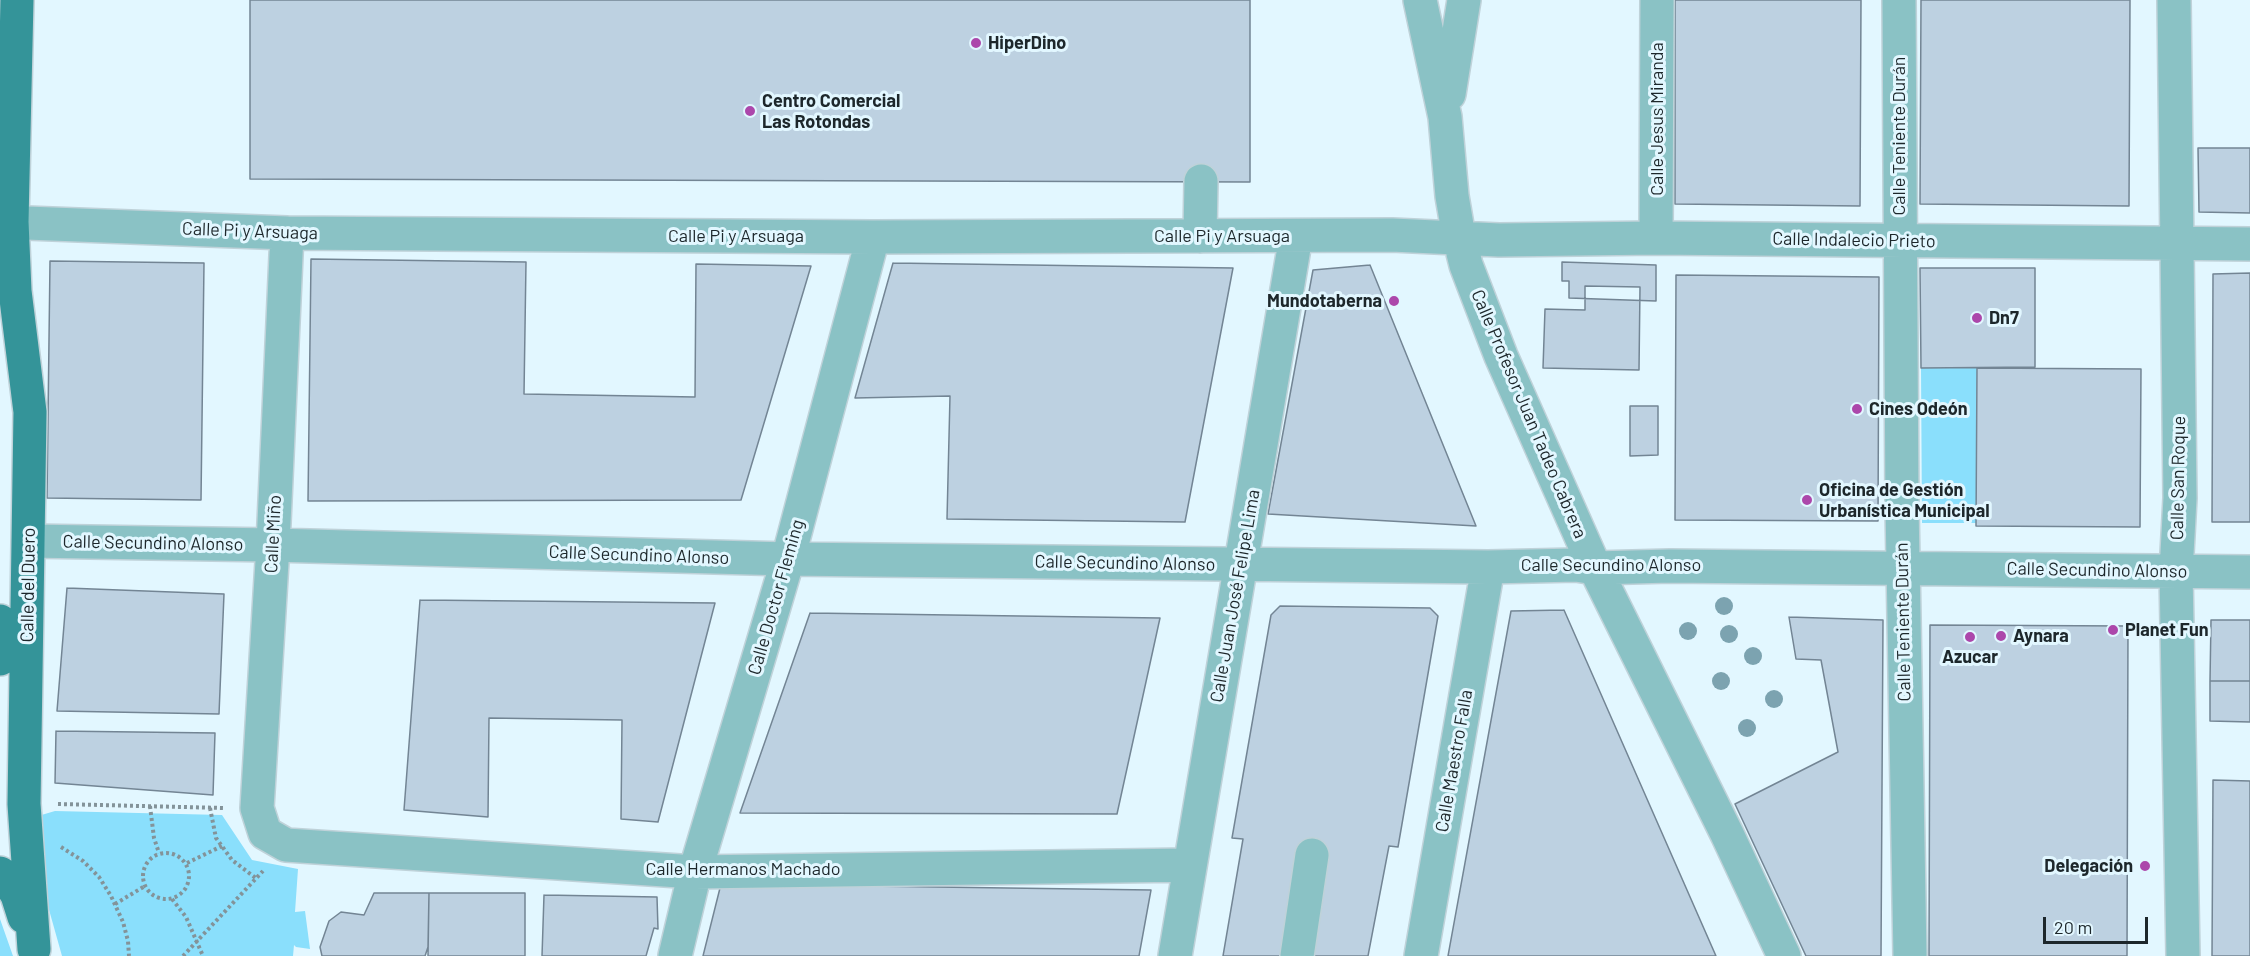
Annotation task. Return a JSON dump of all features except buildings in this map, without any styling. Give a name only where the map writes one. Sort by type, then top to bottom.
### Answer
[{"type":"main road","name":"Calle del Duero","points":[[0,325],[17,0]]},
{"type":"main road","name":"Calle del Duero","points":[[6,222],[30,412],[14,541],[24,804],[35,952]]},
{"type":"main road","name":"Calle del Duero","points":[[0,621],[0,658]]},
{"type":"main road","points":[[0,873],[7,879],[17,895],[35,952]]},
{"type":"street","name":"Calle Profesor Juan Tadeo Cabrera","points":[[1420,0],[1445,117],[1452,196],[1466,265],[1501,356],[1595,568],[1727,834],[1784,956]]},
{"type":"street","name":"Calle Profesor Juan Tadeo Cabrera","points":[[1445,117],[1464,0]]},
{"type":"street","name":"Calle Jesus Miranda","points":[[1656,238],[1658,0]]},
{"type":"street","name":"Calle Teniente Durán","points":[[1899,0],[1899,241],[1910,956]]},
{"type":"street","name":"Calle San Roque","points":[[2175,0],[2180,498],[2176,572],[2183,956]]},
{"type":"street","points":[[1200,236],[1201,181]]},
{"type":"street","name":"Calle Pi y Arsuaga","points":[[6,222],[287,233],[873,237],[1401,235],[1459,237]]},
{"type":"street","name":"Calle Miño","points":[[269,829],[273,545],[287,233]]},
{"type":"street","name":"Calle Juan José Felipe Lima","points":[[1175,956],[1296,236]]},
{"type":"street","name":"Calle Doctor Fleming","points":[[675,956],[696,873],[788,559],[873,237]]},
{"type":"street","name":"Calle Indalecio Prieto","points":[[1459,237],[1517,240],[1656,238],[2250,244]]},
{"type":"street","name":"Calle Secundino Alonso","points":[[14,541],[273,545],[788,559],[1488,567],[1576,565],[1595,568],[1903,567],[2250,572]]},
{"type":"street","name":"Calle Maestro Falla","points":[[1421,956],[1488,567]]},
{"type":"street","name":"Calle Hermanos Machado","points":[[269,829],[696,873],[1190,866]]},
{"type":"street","points":[[1297,956],[1312,855]]},
{"type":"path","points":[[24,804],[210,807],[269,829],[257,879],[183,956]]},
{"type":"path","points":[[150,806],[154,838],[159,853]]},
{"type":"path","points":[[210,807],[216,838],[232,860],[257,879]]},
{"type":"path","points":[[56,845],[83,861],[99,877],[115,904],[128,941],[129,956]]},
{"type":"path","points":[[187,863],[222,846]]},
{"type":"path","points":[[170,852],[187,863],[190,874],[189,884],[182,894],[172,899],[162,899],[152,894],[145,886],[143,876],[145,866],[159,853],[170,852]]},
{"type":"path","points":[[115,904],[145,886]]},
{"type":"path","points":[[172,899],[186,917],[203,956]]},
{"type":"shaded area","points":[[1921,368],[1977,368],[1978,523],[1922,523]]},
{"type":"shaded area","points":[[55,811],[222,815],[252,860],[298,869],[295,912],[305,911],[310,949],[294,945],[293,956],[62,956],[46,899],[38,816]]},
{"type":"shaded area","points":[[0,919],[13,956],[0,956]]},
{"type":"place","name":"HiperDino","points":[[976,43]]},
{"type":"place","name":"Centro Comercial Las Rotondas","points":[[750,111]]},
{"type":"place","name":"Mundotaberna","points":[[1394,301]]},
{"type":"place","name":"Dn7","points":[[1977,318]]},
{"type":"place","name":"Cines Odeón","points":[[1857,409]]},
{"type":"place","name":"Oficina de Gestión Urbanística Municipal","points":[[1807,500]]},
{"type":"place","name":"Planet Fun","points":[[2113,630]]},
{"type":"place","name":"Aynara","points":[[2001,636]]},
{"type":"place","name":"Azucar","points":[[1970,637]]},
{"type":"place","name":"Delegación","points":[[2145,866]]}]
